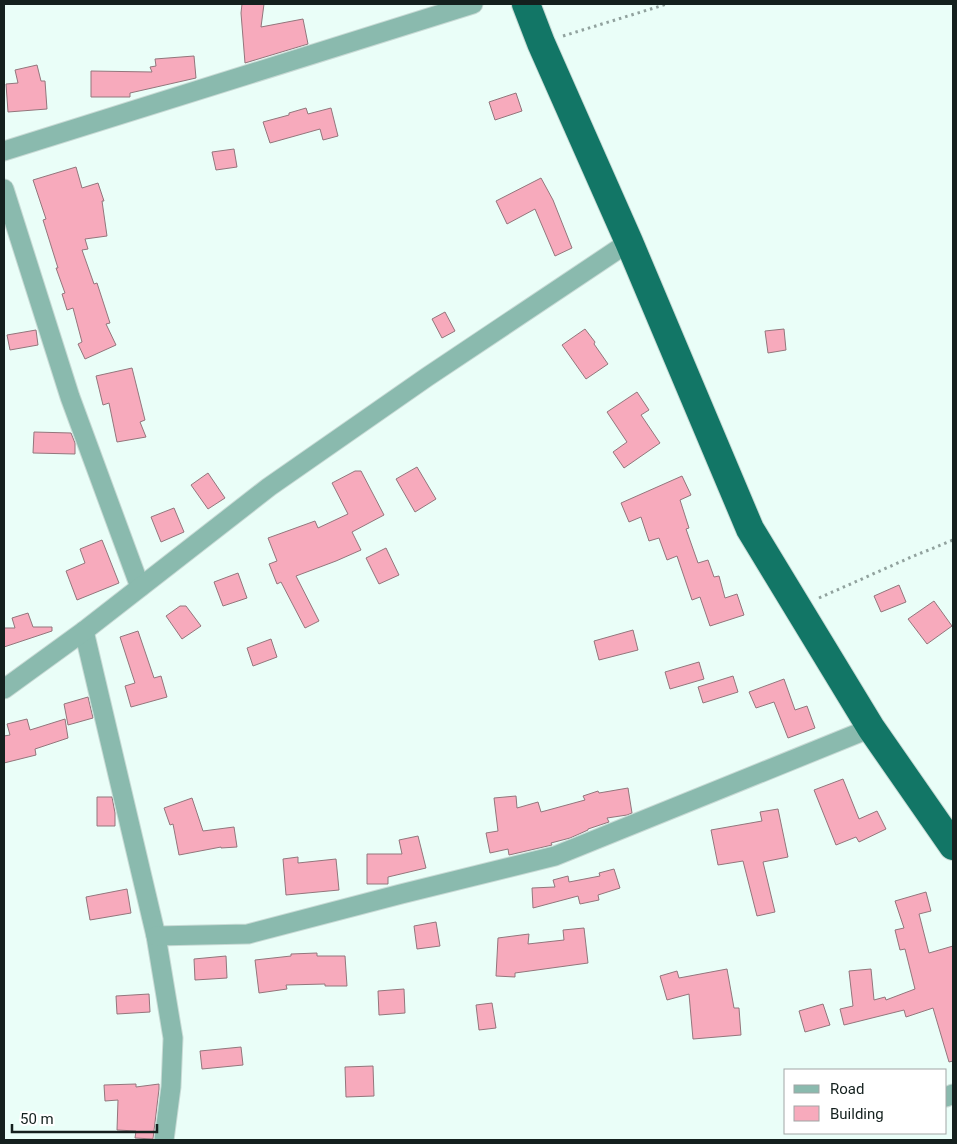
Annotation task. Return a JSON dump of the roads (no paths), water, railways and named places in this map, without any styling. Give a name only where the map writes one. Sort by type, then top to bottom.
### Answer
[{"type":"highway","points":[[526,4],[541,43],[750,529],[871,728],[953,846]]},
{"type":"street","points":[[4,151],[473,4]]},
{"type":"street","points":[[4,189],[70,397],[140,587]]},
{"type":"street","points":[[4,689],[84,631],[269,488],[427,377],[628,242]]},
{"type":"street","points":[[84,631],[156,936],[173,1038],[171,1087],[164,1140]]},
{"type":"street","points":[[156,936],[248,934],[555,856],[871,728]]}]
